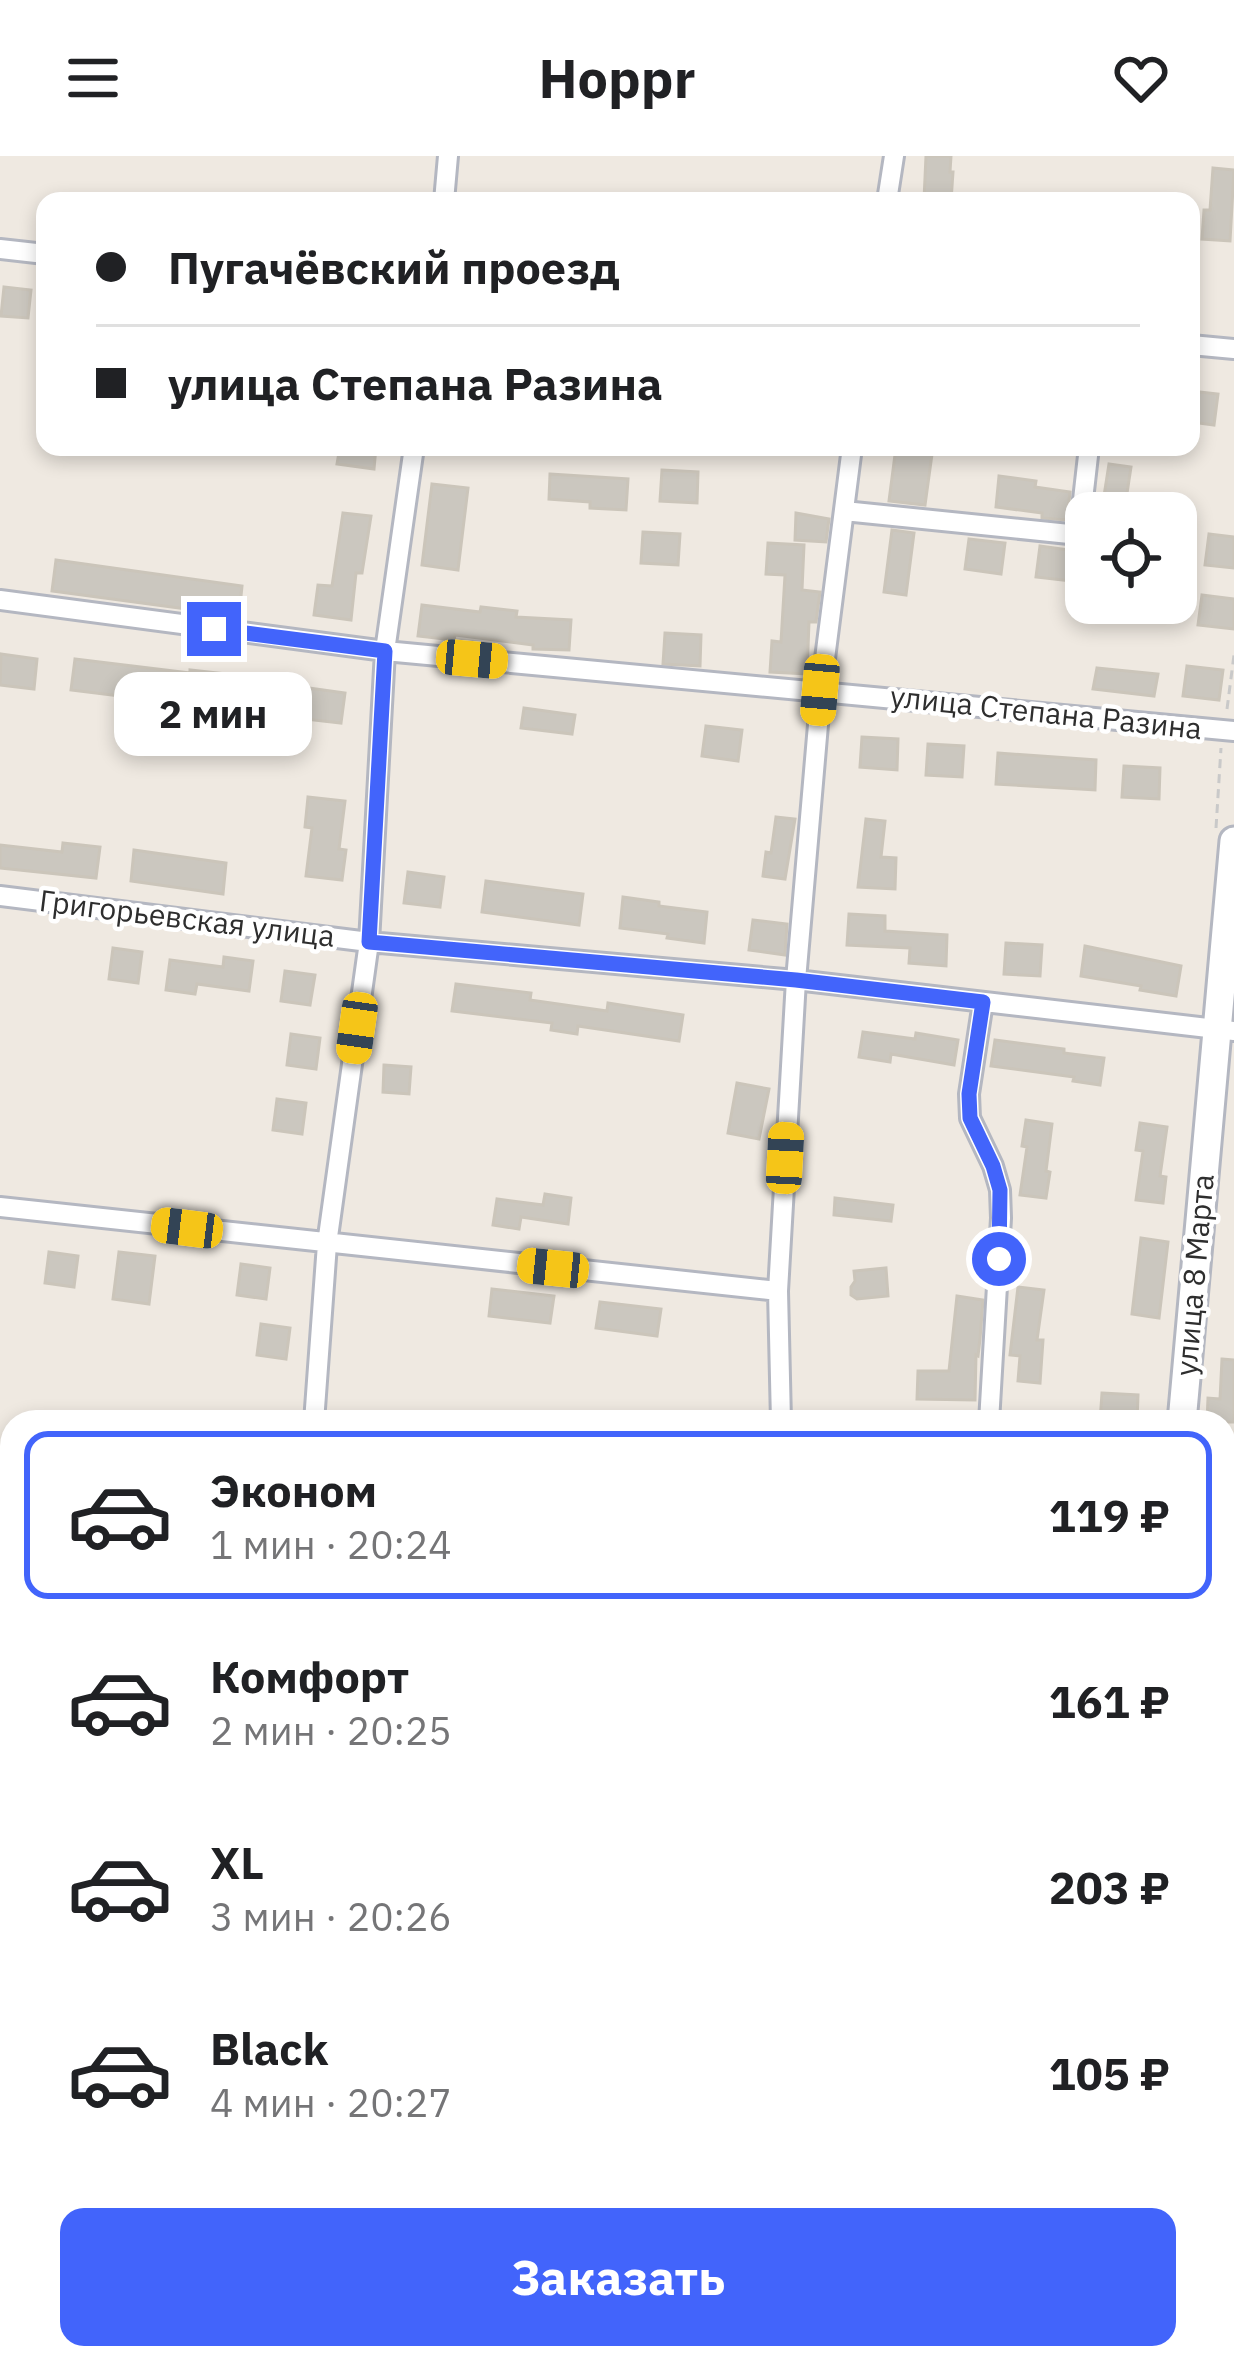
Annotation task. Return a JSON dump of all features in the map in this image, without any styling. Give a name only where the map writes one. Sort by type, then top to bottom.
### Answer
[{"type":"main road","name":"улица 8 Марта","points":[[1183,1410],[1225,1030],[1234,841]]},
{"type":"street","points":[[445,192],[448,156]]},
{"type":"street","points":[[888,192],[894,156]]},
{"type":"street","points":[[0,249],[36,253]]},
{"type":"street","points":[[1200,346],[1234,349]]},
{"type":"street","points":[[315,1410],[327,1244],[369,942],[385,651],[413,456]]},
{"type":"street","points":[[781,1410],[778,1292],[796,980],[820,690],[851,456]]},
{"type":"street","points":[[844,511],[1078,535],[1088,456]]},
{"type":"street","name":"улица Степана Разина","points":[[0,600],[385,651],[1234,731]]},
{"type":"street","name":"Григорьевская улица","points":[[0,896],[369,942],[796,980],[1225,1030]]},
{"type":"street","points":[[983,1002],[969,1094],[970,1118],[1000,1190],[989,1410]]},
{"type":"street","points":[[0,1207],[778,1292]]},
{"type":"building","points":[[926,156],[951,156],[952,192],[924,192]]},
{"type":"building","points":[[1213,168],[1234,170],[1230,241],[1202,239]]},
{"type":"building","points":[[4,287],[31,290],[28,318],[1,316]]},
{"type":"building","points":[[1200,392],[1218,394],[1214,425],[1200,423]]},
{"type":"building","points":[[338,456],[375,456],[374,469],[337,464]]},
{"type":"building","points":[[895,456],[932,456],[925,505],[889,501]]},
{"type":"building","points":[[1109,464],[1131,467],[1127,492],[1105,492]]},
{"type":"building","points":[[662,470],[698,472],[697,503],[660,501]]},
{"type":"building","points":[[550,474],[628,479],[626,510],[549,499]]},
{"type":"building","points":[[999,476],[1070,492],[1065,492],[1065,520],[996,507]]},
{"type":"building","points":[[432,484],[468,488],[458,570],[422,565]]},
{"type":"building","points":[[343,513],[371,516],[362,573],[356,573],[351,620],[314,615],[318,585],[332,586]]},
{"type":"building","points":[[796,513],[829,519],[826,542],[795,540]]},
{"type":"building","points":[[892,530],[914,533],[906,595],[884,592]]},
{"type":"building","points":[[643,532],[680,534],[678,565],[641,563]]},
{"type":"building","points":[[1209,534],[1234,537],[1234,568],[1205,565]]},
{"type":"building","points":[[969,539],[1005,543],[1001,574],[965,569]]},
{"type":"building","points":[[768,543],[804,545],[802,590],[820,592],[816,622],[809,622],[807,674],[770,672],[772,641],[781,642],[785,575],[766,574]]},
{"type":"building","points":[[1040,546],[1065,549],[1065,580],[1036,577]]},
{"type":"building","points":[[56,560],[242,586],[239,616],[52,591]]},
{"type":"building","points":[[1202,595],[1234,599],[1234,629],[1198,625]]},
{"type":"building","points":[[422,605],[480,612],[481,607],[517,611],[516,617],[571,620],[569,650],[533,649],[533,645],[455,635],[454,640],[418,636]]},
{"type":"building","points":[[665,633],[701,635],[700,666],[663,664]]},
{"type":"building","points":[[1,654],[37,659],[34,689],[0,685]]},
{"type":"building","points":[[75,659],[227,674],[226,678],[279,684],[275,715],[169,698],[169,702],[71,690]]},
{"type":"building","points":[[1187,666],[1223,670],[1219,700],[1183,696]]},
{"type":"building","points":[[1097,668],[1158,674],[1154,696],[1093,689]]},
{"type":"building","points":[[309,688],[345,693],[341,723],[305,719]]},
{"type":"building","points":[[524,708],[575,715],[572,734],[521,728]]},
{"type":"building","points":[[706,726],[742,730],[738,761],[702,756]]},
{"type":"building","points":[[862,737],[898,739],[897,770],[860,767]]},
{"type":"building","points":[[928,744],[964,746],[962,777],[926,775]]},
{"type":"building","points":[[998,753],[1096,760],[1095,790],[996,784]]},
{"type":"building","points":[[1124,766],[1160,768],[1159,799],[1122,797]]},
{"type":"building","points":[[308,797],[345,801],[339,849],[346,850],[342,880],[306,876],[312,828],[305,827]]},
{"type":"building","points":[[776,817],[795,819],[785,879],[763,876]]},
{"type":"building","points":[[866,819],[885,821],[881,857],[896,858],[895,889],[858,887]]},
{"type":"building","points":[[63,843],[100,847],[96,878],[0,868],[0,845],[62,852]]},
{"type":"building","points":[[134,850],[226,863],[223,894],[131,881]]},
{"type":"building","points":[[408,872],[444,877],[440,907],[404,903]]},
{"type":"building","points":[[486,881],[583,894],[579,925],[482,912]]},
{"type":"building","points":[[623,897],[707,912],[704,943],[620,928]]},
{"type":"building","points":[[849,914],[885,916],[885,931],[947,935],[946,966],[909,963],[910,948],[847,945]]},
{"type":"building","points":[[753,920],[787,924],[785,955],[749,950]]},
{"type":"building","points":[[1006,943],[1042,945],[1040,976],[1004,974]]},
{"type":"building","points":[[1085,946],[1181,966],[1176,996],[1081,976]]},
{"type":"building","points":[[113,948],[142,952],[138,983],[109,979]]},
{"type":"building","points":[[224,957],[253,961],[249,991],[197,984],[195,994],[166,990],[170,960],[223,967]]},
{"type":"building","points":[[285,971],[315,975],[310,1005],[281,1001]]},
{"type":"building","points":[[456,984],[531,993],[530,1000],[607,1011],[608,1003],[683,1015],[679,1041],[578,1026],[577,1034],[551,1030],[552,1023],[452,1011]]},
{"type":"building","points":[[863,1032],[958,1040],[954,1065],[891,1054],[890,1062],[859,1057]]},
{"type":"building","points":[[291,1034],[320,1038],[316,1069],[287,1065]]},
{"type":"building","points":[[995,1040],[1104,1058],[1100,1085],[991,1066]]},
{"type":"building","points":[[384,1065],[411,1067],[409,1094],[383,1092]]},
{"type":"building","points":[[737,1083],[769,1089],[759,1139],[728,1133]]},
{"type":"building","points":[[277,1099],[306,1103],[302,1134],[273,1130]]},
{"type":"building","points":[[1026,1120],[1052,1124],[1046,1198],[1020,1195]]},
{"type":"building","points":[[1140,1123],[1167,1127],[1160,1176],[1166,1177],[1163,1203],[1136,1200],[1143,1151],[1136,1150]]},
{"type":"building","points":[[545,1194],[571,1198],[568,1224],[521,1217],[519,1229],[493,1225],[497,1199],[543,1205]]},
{"type":"building","points":[[835,1198],[893,1205],[891,1221],[834,1215]]},
{"type":"building","points":[[1141,1238],[1168,1242],[1159,1318],[1132,1314]]},
{"type":"building","points":[[49,1252],[78,1256],[74,1287],[45,1283]]},
{"type":"building","points":[[119,1252],[155,1256],[149,1304],[113,1299]]},
{"type":"building","points":[[241,1264],[270,1268],[266,1299],[237,1295]]},
{"type":"building","points":[[886,1268],[888,1296],[857,1299],[851,1295],[854,1271]]},
{"type":"building","points":[[1018,1287],[1044,1290],[1037,1340],[1043,1340],[1040,1383],[1018,1381],[1020,1356],[1010,1355]]},
{"type":"building","points":[[492,1289],[554,1296],[550,1323],[489,1316]]},
{"type":"building","points":[[957,1296],[983,1300],[975,1400],[917,1399],[918,1371],[949,1371]]},
{"type":"building","points":[[600,1302],[661,1309],[657,1336],[596,1328]]},
{"type":"building","points":[[261,1324],[290,1328],[286,1359],[257,1355]]},
{"type":"building","points":[[1222,1359],[1234,1360],[1234,1410],[1208,1410],[1208,1398],[1220,1399]]},
{"type":"building","points":[[1102,1393],[1138,1395],[1137,1410],[1101,1410]]},
{"type":"route","points":[[214,629],[385,651],[369,942],[796,980],[983,1002],[969,1094],[970,1118],[1000,1190],[999,1259]]}]
